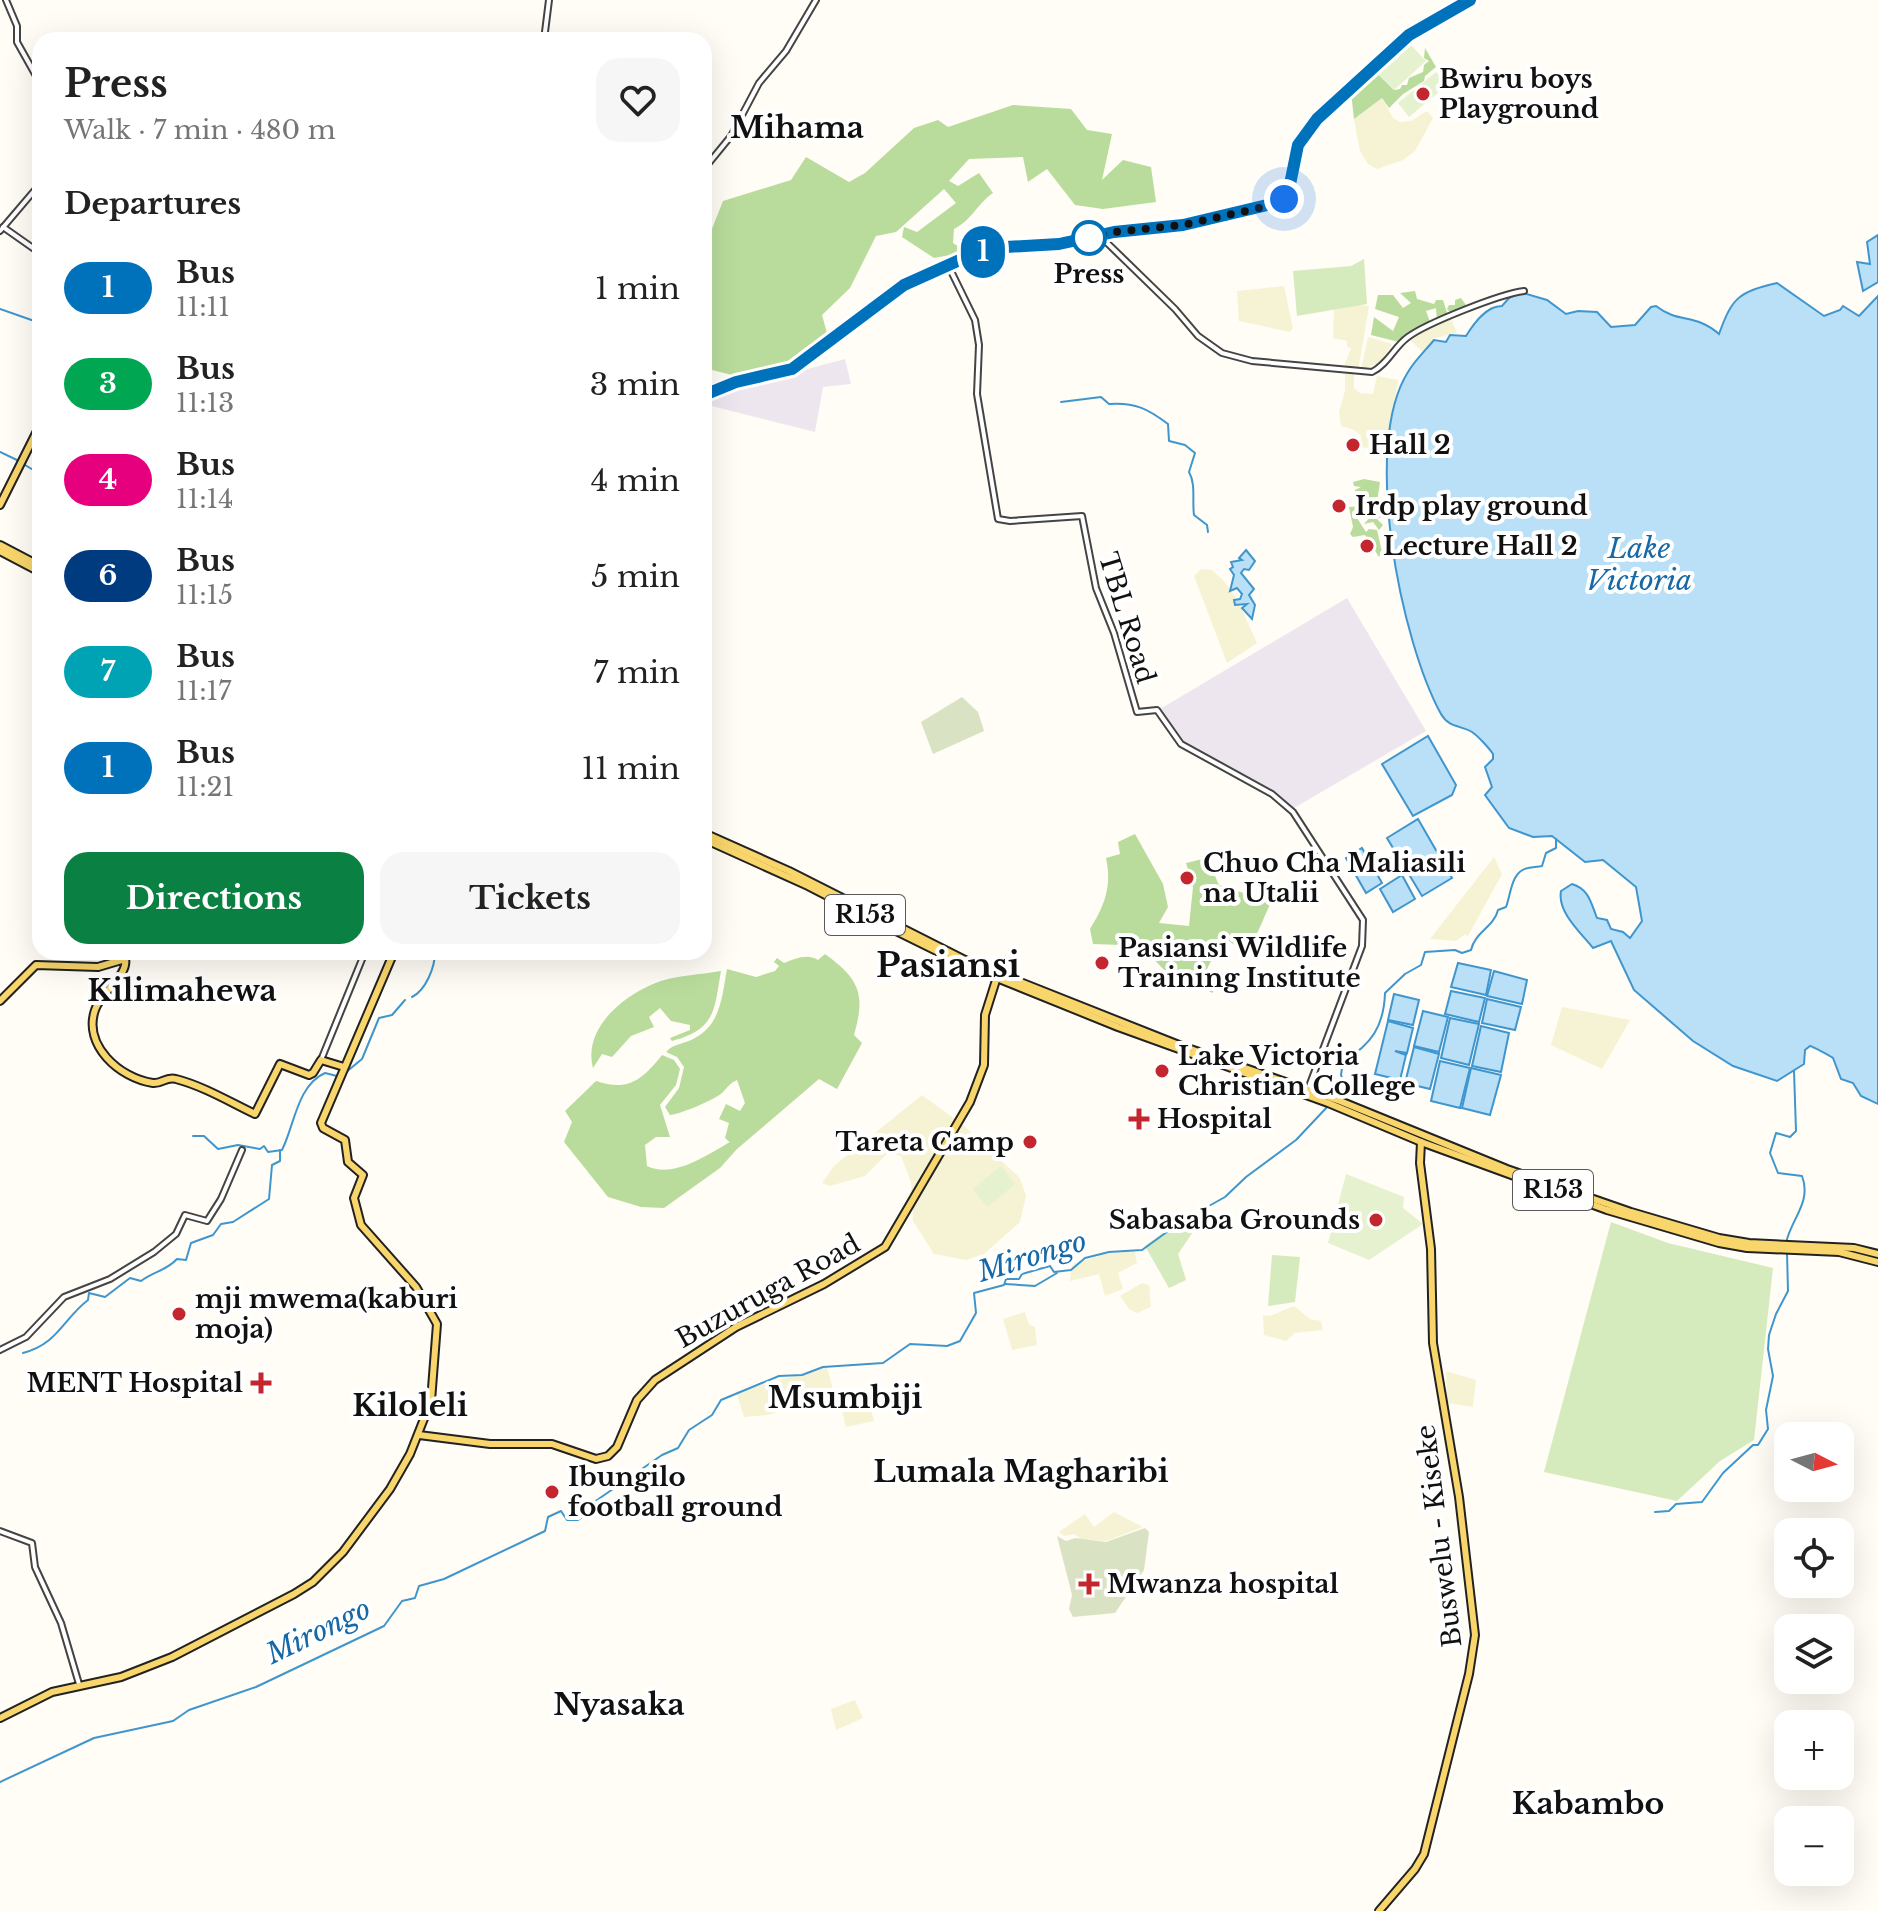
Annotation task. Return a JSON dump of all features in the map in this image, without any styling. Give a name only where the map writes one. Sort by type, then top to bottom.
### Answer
[{"type":"main road","points":[[712,392],[736,382],[792,369],[904,285],[973,254],[1183,225],[1280,202],[1288,194],[1295,154],[1303,137],[1326,111],[1409,35]]},
{"type":"main road","points":[[0,505],[32,442]]},
{"type":"main road","points":[[0,548],[32,562]]},
{"type":"main road","points":[[0,548],[32,567]]},
{"type":"main road","name":"R153","points":[[712,837],[789,871],[915,938]]},
{"type":"main road","name":"R153","points":[[712,843],[915,938],[1168,1047],[1329,1100],[1420,1139],[1654,1225],[1719,1243],[1839,1252],[1878,1262]]},
{"type":"main road","points":[[0,1001],[36,965],[98,967],[122,960]]},
{"type":"main road","points":[[125,960],[124,968],[101,998],[94,1015],[94,1037],[104,1055],[126,1072],[156,1083],[175,1079],[255,1114],[260,1110],[278,1065],[284,1064],[311,1075],[321,1060],[344,1067]]},
{"type":"main road","points":[[0,1718],[52,1692],[121,1677],[172,1657],[243,1622],[313,1582],[364,1526],[401,1471],[419,1435],[434,1385],[437,1324],[416,1287],[364,1229],[354,1202],[363,1175],[348,1162],[345,1140],[321,1125],[391,960]]},
{"type":"main road","name":"Buzuruga Road","points":[[419,1435],[490,1444],[545,1443],[592,1458],[604,1458],[617,1447],[634,1405],[655,1380],[736,1327],[881,1251],[970,1102],[984,1065],[985,1015],[998,975]]},
{"type":"main road","name":"Buswelu - Kiseke","points":[[1379,1911],[1418,1865],[1426,1847],[1475,1639],[1459,1497],[1433,1343],[1431,1249],[1420,1139]]},
{"type":"main road","name":"R153","points":[[1791,1248],[1854,1248],[1878,1254]]},
{"type":"street","points":[[6,0],[17,26],[16,39],[32,68]]},
{"type":"street","points":[[545,32],[549,0]]},
{"type":"street","points":[[712,159],[731,136],[763,77],[786,51],[816,0]]},
{"type":"street","points":[[1409,35],[1470,0]]},
{"type":"street","points":[[32,193],[2,229],[32,248]]},
{"type":"street","points":[[1099,235],[1175,309],[1204,342],[1228,356],[1252,361],[1372,372],[1386,363],[1412,334],[1500,295],[1524,291]]},
{"type":"street","name":"TBL Road","points":[[948,265],[975,320],[979,345],[977,394],[998,519],[1010,521],[1082,516],[1096,588],[1114,633],[1137,712],[1157,710],[1181,744],[1280,800],[1303,825],[1363,920],[1362,946],[1307,1093]]},
{"type":"street","points":[[321,1060],[362,960]]},
{"type":"street","points":[[0,1350],[26,1337],[64,1297],[110,1279],[154,1252],[176,1234],[185,1215],[207,1221],[221,1199],[242,1150]]},
{"type":"street","points":[[0,1531],[32,1543],[35,1567],[61,1623],[79,1684]]},
{"type":"shaded area","points":[[1382,98],[1393,118],[1400,122],[1411,121],[1427,111],[1433,118],[1415,151],[1403,160],[1377,169],[1368,164],[1360,151],[1354,119]]},
{"type":"shaded area","points":[[1284,286],[1293,328],[1290,332],[1239,321],[1237,291]]},
{"type":"shaded area","points":[[1351,304],[1369,306],[1359,366],[1357,369],[1343,369],[1351,348],[1347,347],[1347,341],[1333,338],[1334,307]]},
{"type":"shaded area","points":[[1451,319],[1457,333],[1435,338],[1423,352],[1408,338]]},
{"type":"shaded area","points":[[1368,337],[1392,344],[1380,363],[1361,369]]},
{"type":"shaded area","points":[[845,359],[851,384],[823,387],[815,432],[712,406],[712,395],[745,381],[774,378]]},
{"type":"shaded area","points":[[1354,373],[1354,388],[1360,393],[1373,394],[1377,376],[1398,380],[1386,450],[1360,447],[1361,436],[1341,426],[1339,412],[1345,391],[1345,374]]},
{"type":"shaded area","points":[[1201,569],[1212,570],[1223,580],[1237,599],[1257,643],[1227,663],[1194,576]]},
{"type":"shaded area","points":[[1347,598],[1426,731],[1294,808],[1276,792],[1178,739],[1160,709]]},
{"type":"shaded area","points":[[1494,857],[1502,874],[1468,936],[1465,934],[1456,941],[1430,939]]},
{"type":"shaded area","points":[[1562,1007],[1630,1020],[1602,1069],[1551,1045]]},
{"type":"shaded area","points":[[922,1095],[963,1125],[1020,1178],[1026,1196],[1020,1222],[984,1254],[966,1260],[934,1254],[913,1221],[911,1182],[901,1156],[888,1153],[865,1176],[830,1186],[822,1183],[834,1166]]},
{"type":"shaded area","points":[[1135,1251],[1137,1263],[1118,1273],[1123,1289],[1105,1296],[1099,1274],[1070,1281],[1072,1264],[1105,1254]]},
{"type":"shaded area","points":[[1142,1283],[1149,1285],[1151,1307],[1137,1313],[1129,1309],[1120,1296]]},
{"type":"shaded area","points":[[1294,1306],[1310,1319],[1321,1321],[1323,1330],[1295,1333],[1286,1341],[1264,1335],[1263,1315],[1270,1316]]},
{"type":"shaded area","points":[[1025,1312],[1029,1324],[1035,1327],[1037,1345],[1012,1350],[1003,1319]]},
{"type":"shaded area","points":[[827,1367],[834,1393],[768,1415],[744,1417],[736,1392]]},
{"type":"shaded area","points":[[1446,1371],[1476,1380],[1473,1407],[1447,1403]]},
{"type":"shaded area","points":[[866,1390],[874,1421],[846,1427],[842,1395]]},
{"type":"shaded area","points":[[1114,1512],[1143,1527],[1106,1541],[1081,1539],[1074,1534],[1064,1536],[1059,1532],[1085,1514],[1094,1527]]},
{"type":"shaded area","points":[[855,1700],[863,1718],[836,1730],[831,1709]]},
{"type":"green space","name":"Bwiru boys Playground","points":[[1409,43],[1426,61],[1394,90],[1377,73]]},
{"type":"green space","points":[[1425,48],[1436,67],[1425,76],[1424,81],[1403,94],[1389,108],[1382,98],[1354,119],[1351,92],[1377,73],[1394,90],[1407,85],[1409,78],[1423,72],[1424,65],[1429,61],[1424,58]]},
{"type":"green space","name":"Bwiru boys Playground","points":[[1436,72],[1440,76],[1444,73],[1450,80],[1409,117],[1398,103]]},
{"type":"green space","points":[[1013,105],[1071,109],[1087,130],[1112,134],[1102,180],[1123,160],[1151,167],[1156,202],[1103,209],[1075,205],[1047,169],[1028,182],[1023,157],[969,159],[949,181],[958,186],[979,173],[993,193],[954,229],[953,243],[967,252],[934,258],[902,237],[904,227],[917,232],[956,203],[944,189],[896,232],[876,236],[850,288],[822,315],[827,333],[788,364],[736,376],[712,370],[712,229],[723,201],[791,180],[806,157],[849,182],[865,173],[914,128],[938,120],[948,127]]},
{"type":"green space","points":[[1364,259],[1367,304],[1297,316],[1293,271],[1351,266]]},
{"type":"green space","points":[[1415,291],[1417,299],[1434,304],[1436,300],[1443,300],[1448,316],[1452,314],[1447,309],[1449,305],[1455,305],[1455,300],[1461,298],[1468,308],[1437,322],[1436,308],[1426,311],[1431,325],[1399,342],[1371,335],[1374,317],[1393,331],[1399,317],[1375,309],[1378,295],[1393,295],[1403,308],[1411,303],[1400,293]]},
{"type":"green space","points":[[1364,479],[1380,482],[1377,502],[1382,506],[1357,518],[1366,532],[1369,529],[1377,530],[1382,552],[1379,557],[1365,535],[1353,537],[1350,534],[1353,527],[1349,507],[1359,506],[1361,496],[1354,495],[1355,490],[1361,487],[1354,486],[1353,482]]},
{"type":"green space","points":[[1375,512],[1383,513],[1377,519],[1383,525],[1379,530],[1373,522],[1364,524]]},
{"type":"green space","points":[[962,697],[978,712],[984,731],[933,754],[921,722]]},
{"type":"green space","points":[[1135,834],[1163,884],[1168,907],[1159,923],[1189,926],[1193,887],[1186,863],[1207,858],[1219,885],[1271,902],[1248,954],[1223,937],[1205,973],[1214,980],[1213,993],[1166,972],[1146,951],[1121,945],[1093,944],[1090,929],[1100,912],[1108,886],[1106,858],[1120,854],[1118,842]]},
{"type":"green space","points":[[825,954],[846,971],[857,988],[859,998],[854,1035],[862,1043],[837,1089],[819,1079],[737,1149],[720,1168],[664,1208],[641,1207],[608,1197],[564,1142],[572,1122],[565,1111],[596,1081],[617,1085],[634,1082],[662,1055],[674,1060],[680,1069],[676,1085],[660,1105],[670,1137],[656,1137],[645,1145],[647,1166],[668,1170],[679,1168],[730,1142],[725,1138],[729,1123],[719,1119],[726,1104],[740,1111],[745,1103],[737,1080],[713,1099],[670,1115],[665,1107],[679,1088],[684,1067],[677,1057],[666,1052],[695,1038],[710,1025],[722,999],[727,969],[756,977],[775,971],[779,966],[774,962],[777,958],[784,963],[805,957],[818,960]]},
{"type":"green space","points":[[721,971],[714,1008],[697,1031],[672,1041],[670,1038],[690,1030],[690,1025],[671,1021],[660,1008],[649,1017],[654,1027],[631,1036],[612,1057],[602,1054],[593,1068],[591,1054],[599,1028],[628,998],[661,981]]},
{"type":"green space","points":[[1001,1166],[1015,1184],[987,1207],[973,1189]]},
{"type":"green space","name":"Sabasaba Grounds","points":[[1346,1174],[1404,1197],[1403,1208],[1423,1224],[1369,1260],[1328,1243]]},
{"type":"green space","points":[[1208,1207],[1213,1216],[1201,1220],[1178,1254],[1186,1280],[1169,1288],[1145,1246],[1185,1217]]},
{"type":"green space","points":[[1611,1222],[1668,1243],[1773,1268],[1754,1440],[1720,1461],[1677,1501],[1544,1472]]},
{"type":"green space","points":[[1272,1255],[1300,1257],[1295,1302],[1268,1306]]},
{"type":"green space","points":[[1145,1528],[1149,1532],[1144,1570],[1115,1613],[1073,1617],[1069,1609],[1072,1595],[1057,1536],[1066,1541],[1075,1538],[1106,1542]]},
{"type":"water","points":[[1878,235],[1878,282],[1863,291],[1857,262],[1870,264],[1867,242]]},
{"type":"water","name":"Lake Victoria","points":[[1777,283],[1824,316],[1843,306],[1859,316],[1878,296],[1878,1104],[1861,1096],[1853,1083],[1841,1079],[1833,1058],[1810,1046],[1805,1050],[1804,1064],[1777,1081],[1733,1066],[1693,1041],[1634,990],[1611,941],[1593,948],[1566,914],[1561,891],[1572,884],[1578,886],[1589,897],[1597,918],[1607,920],[1611,929],[1623,932],[1630,938],[1642,921],[1636,887],[1603,860],[1585,862],[1552,836],[1533,837],[1509,828],[1485,795],[1492,787],[1485,767],[1493,759],[1493,754],[1474,734],[1451,724],[1441,714],[1412,640],[1392,543],[1387,493],[1388,446],[1394,405],[1408,372],[1434,340],[1446,342],[1450,335],[1466,336],[1486,312],[1502,306],[1520,292],[1547,300],[1566,314],[1597,312],[1611,327],[1635,325],[1651,307],[1656,306],[1672,315],[1702,323],[1719,334],[1738,298]]},
{"type":"water","points":[[1246,550],[1255,561],[1249,570],[1244,569],[1241,573],[1254,589],[1249,595],[1255,605],[1252,619],[1242,608],[1247,604],[1235,605],[1234,600],[1240,599],[1242,594],[1237,588],[1230,591],[1234,575],[1230,569],[1233,567],[1231,562],[1242,560],[1239,558]]},
{"type":"water","points":[[1428,736],[1456,785],[1452,795],[1413,816],[1382,764]]},
{"type":"water","points":[[1418,819],[1452,878],[1422,896],[1387,838]]},
{"type":"water","points":[[1362,848],[1382,883],[1366,893],[1346,858]]},
{"type":"water","points":[[1402,875],[1415,899],[1393,912],[1380,889]]},
{"type":"water","points":[[1458,963],[1491,970],[1486,995],[1451,987]]},
{"type":"water","points":[[1494,971],[1527,980],[1522,1004],[1487,996]]},
{"type":"water","points":[[1451,991],[1485,998],[1479,1022],[1445,1014]]},
{"type":"water","points":[[1394,994],[1419,1000],[1413,1025],[1388,1020]]},
{"type":"water","points":[[1487,999],[1521,1007],[1515,1030],[1482,1023]]},
{"type":"water","points":[[1423,1011],[1448,1017],[1439,1052],[1414,1046]]},
{"type":"water","points":[[1450,1018],[1479,1024],[1469,1065],[1441,1058]]},
{"type":"water","points":[[1388,1021],[1413,1028],[1407,1053],[1395,1051],[1406,1055],[1400,1080],[1375,1074]]},
{"type":"water","points":[[1481,1026],[1509,1033],[1501,1072],[1472,1066]]},
{"type":"water","points":[[1414,1047],[1439,1054],[1430,1089],[1405,1083]]},
{"type":"water","points":[[1440,1061],[1470,1068],[1460,1108],[1431,1101]]},
{"type":"water","points":[[1471,1068],[1501,1075],[1490,1115],[1462,1108]]},
{"type":"waterway","points":[[0,309],[32,320]]},
{"type":"waterway","points":[[1061,402],[1101,397],[1109,404],[1141,408],[1168,424],[1169,441],[1185,445],[1195,453],[1189,472],[1194,515],[1207,525],[1208,532]]},
{"type":"waterway","points":[[0,452],[19,461]]},
{"type":"waterway","points":[[25,465],[32,469]]},
{"type":"waterway","name":"Mirongo","points":[[1338,1099],[1347,1092],[1341,1075],[1343,1061],[1362,1048],[1374,1033],[1382,1015],[1385,993],[1405,974],[1421,965],[1425,952],[1455,950],[1462,953],[1471,950],[1498,910],[1506,907],[1518,874],[1522,870],[1542,866],[1546,853],[1556,848],[1556,839]]},
{"type":"waterway","points":[[412,997],[429,978],[434,960]]},
{"type":"waterway","points":[[345,1073],[362,1059],[379,1018],[392,1015],[405,1000]]},
{"type":"waterway","points":[[1786,1243],[1803,1202],[1804,1185],[1802,1176],[1778,1173],[1770,1153],[1776,1133],[1790,1137],[1796,1131],[1794,1071]]},
{"type":"waterway","points":[[193,1136],[204,1136],[218,1149],[238,1145],[260,1149],[264,1146],[268,1152],[282,1150],[308,1087],[325,1073],[337,1076]]},
{"type":"waterway","name":"Mirongo","points":[[0,1782],[94,1738],[173,1721],[189,1710],[256,1687],[384,1626],[402,1601],[415,1598],[419,1586],[444,1579],[545,1531],[548,1517],[561,1511],[567,1520],[578,1520],[586,1515],[587,1507],[662,1455],[678,1448],[689,1430],[712,1415],[721,1400],[779,1376],[802,1375],[823,1367],[883,1363],[910,1344],[947,1346],[960,1341],[976,1313],[974,1293],[1004,1285],[1006,1279],[1019,1279],[1022,1274],[1050,1266],[1054,1272],[1071,1270],[1085,1258],[1109,1252],[1142,1250],[1182,1221],[1225,1197],[1246,1177],[1296,1140],[1329,1105]]},
{"type":"waterway","points":[[23,1353],[52,1337],[88,1300],[89,1293],[105,1297],[130,1278],[141,1281],[177,1259],[186,1260],[191,1243],[213,1235],[221,1224],[233,1222],[269,1199],[272,1165],[280,1161],[280,1150]]},
{"type":"waterway","points":[[1655,1512],[1669,1511],[1676,1504],[1702,1502],[1723,1473],[1753,1445],[1758,1445],[1768,1429],[1766,1410],[1773,1376],[1769,1335],[1788,1291],[1787,1253]]},
{"type":"waterway","points":[[1005,1284],[1035,1286],[1057,1273]]},
{"type":"bus line","name":"1","points":[[712,392],[750,378],[792,369],[904,285],[973,254],[1006,247],[1059,244],[1114,232],[1183,225],[1277,204],[1288,194],[1298,145],[1317,119],[1409,35],[1470,0]]},
{"type":"place","name":"Bwiru boys Playground","points":[[1423,94]]},
{"type":"place","name":"Press","points":[[1089,238]]},
{"type":"place","name":"Hall 2","points":[[1353,445]]},
{"type":"place","name":"Irdp play ground","points":[[1339,506]]},
{"type":"place","name":"Lecture Hall 2","points":[[1367,546]]},
{"type":"place","name":"Chuo Cha Maliasili na Utalii","points":[[1187,878]]},
{"type":"place","name":"Pasiansi Wildlife Training Institute","points":[[1102,963]]},
{"type":"place","name":"Lake Victoria Christian College","points":[[1162,1071]]},
{"type":"place","name":"Hospital","points":[[1139,1119]]},
{"type":"place","name":"Tareta Camp","points":[[1030,1142]]},
{"type":"place","name":"Sabasaba Grounds","points":[[1376,1220]]},
{"type":"place","name":"mji mwema(kaburi moja)","points":[[179,1314]]},
{"type":"place","name":"MENT Hospital","points":[[261,1383]]},
{"type":"place","name":"Ibungilo football ground","points":[[552,1492]]},
{"type":"place","name":"Mwanza hospital","points":[[1089,1584]]},
{"type":"district","name":"Mihama","points":[[797,128]]},
{"type":"district","name":"Pasiansi","points":[[948,965]]},
{"type":"district","name":"Kilimahewa","points":[[182,991]]},
{"type":"district","name":"Msumbiji","points":[[845,1398]]},
{"type":"district","name":"Kiloleli","points":[[410,1406]]},
{"type":"district","name":"Lumala Magharibi","points":[[1021,1472]]},
{"type":"district","name":"Nyasaka","points":[[619,1705]]},
{"type":"district","name":"Kabambo","points":[[1588,1804]]},
{"type":"route","points":[[1089,238],[1114,232],[1183,225],[1277,204],[1284,199]]}]
